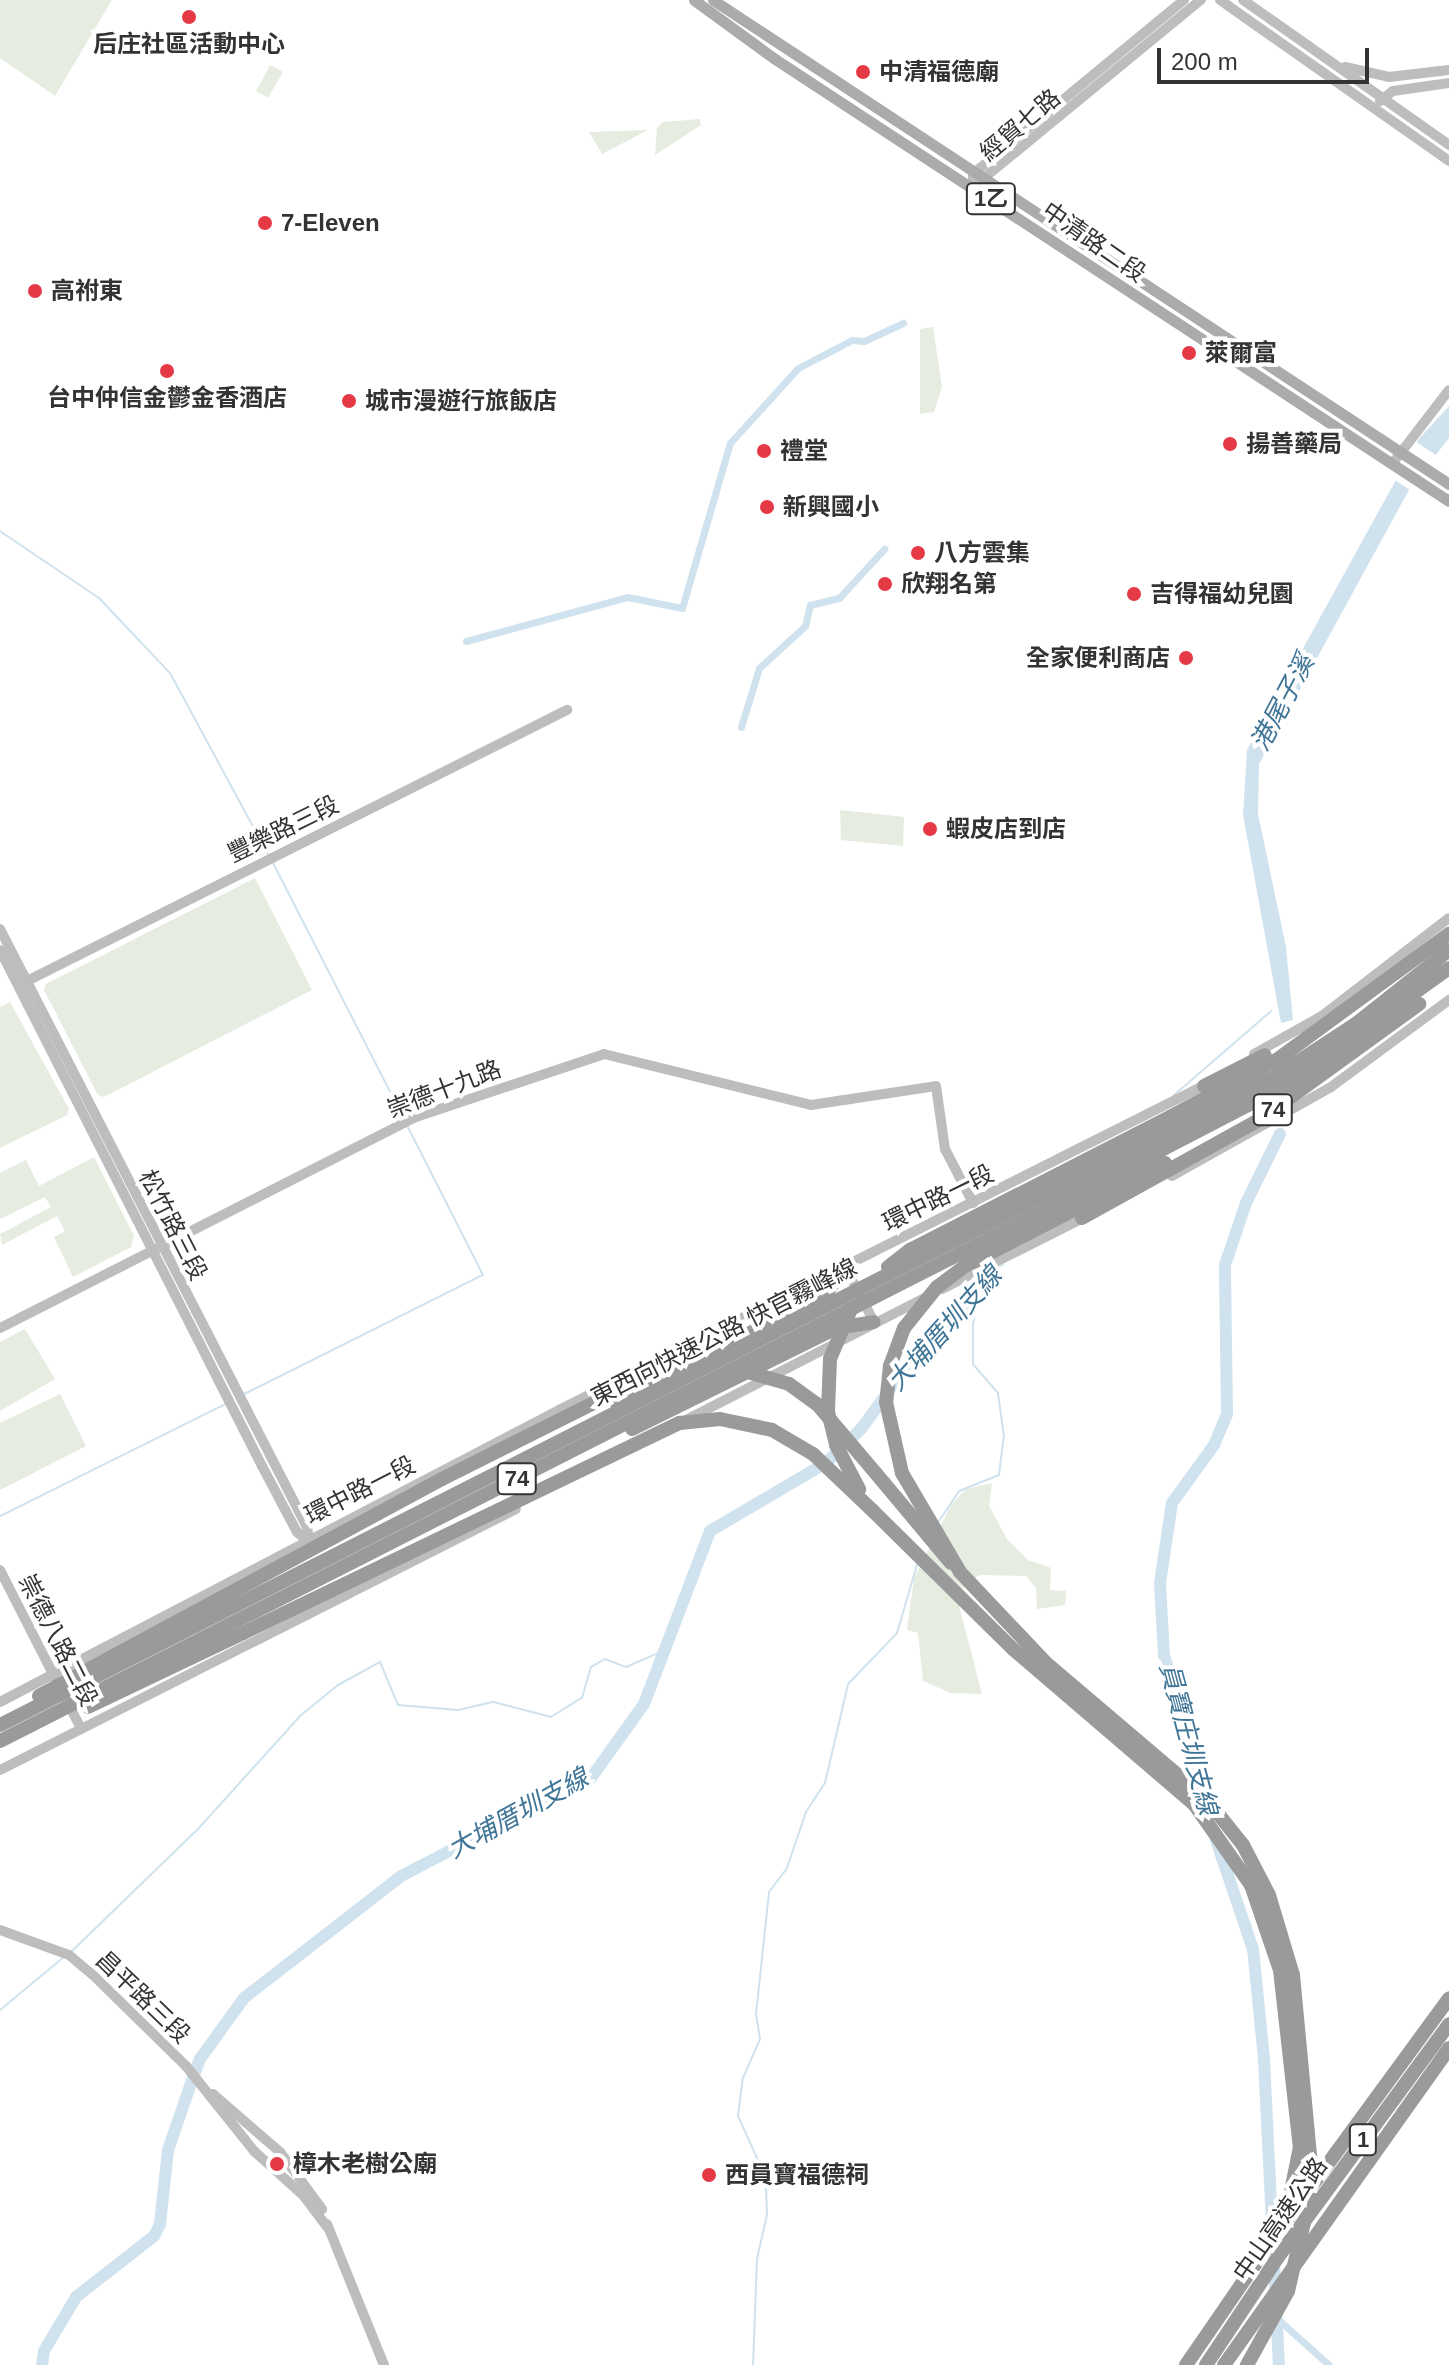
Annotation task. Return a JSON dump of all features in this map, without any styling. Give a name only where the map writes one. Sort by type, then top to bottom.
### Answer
[{"type":"highway","points":[[873,1511],[842,1460],[828,1412],[832,1354],[863,1291],[910,1250],[1170,1110],[1278,1059],[1449,934]]},
{"type":"highway","name":"東西向快速公路 快官霧峰線","points":[[0,1742],[1030,1210],[1276,1076],[1357,1023],[1449,950]]},
{"type":"highway","name":"東西向快速公路 快官霧峰線","points":[[0,1724],[1283,1087],[1449,968]]},
{"type":"highway","name":"74","points":[[1082,1218],[1238,1133],[1449,979]]},
{"type":"highway","name":"74","points":[[1204,1086],[1353,1007]]},
{"type":"highway","points":[[960,1572],[893,1451],[886,1389],[904,1328],[937,1287],[965,1266],[1304,1087]]},
{"type":"highway","name":"74","points":[[0,1724],[73,1673],[218,1597],[283,1570],[826,1294],[845,1266]]},
{"type":"highway","name":"74","points":[[0,1742],[243,1633],[632,1429],[836,1328],[874,1322]]},
{"type":"highway","points":[[218,1597],[646,1377],[695,1366],[763,1374],[807,1396],[843,1429],[922,1534],[1045,1662],[1207,1800],[1243,1845],[1269,1895],[1293,1975],[1311,2166],[1309,2201],[1288,2291],[1247,2365]]},
{"type":"highway","points":[[243,1633],[680,1423],[720,1419],[772,1430],[813,1454],[1013,1649],[1169,1779],[1221,1836],[1251,1885],[1272,1942],[1293,2075],[1300,2147],[1292,2190],[1266,2244],[1256,2276],[1186,2365]]},
{"type":"highway","points":[[1266,2244],[1449,1998]]},
{"type":"highway","name":"中山高速公路","points":[[1206,2365],[1256,2276],[1278,2257],[1449,2024]]},
{"type":"highway","name":"中山高速公路","points":[[1224,2365],[1283,2276],[1449,2048]]},
{"type":"main road","name":"中清路二段","points":[[694,0],[1400,451]]},
{"type":"main road","name":"中清路二段","points":[[713,0],[973,174],[978,184],[1392,464]]},
{"type":"main road","name":"1乙","points":[[1400,451],[1449,484]]},
{"type":"main road","name":"1乙","points":[[1392,464],[1449,501]]},
{"type":"street","name":"經貿七路","points":[[973,174],[1184,0]]},
{"type":"street","name":"經貿七路","points":[[978,184],[1201,0]]},
{"type":"street","points":[[1220,0],[1449,161]]},
{"type":"street","points":[[1243,0],[1449,145]]},
{"type":"street","points":[[1331,62],[1397,77],[1449,70]]},
{"type":"street","points":[[1372,106],[1397,77]]},
{"type":"street","points":[[1380,96],[1393,91],[1449,83]]},
{"type":"street","points":[[1392,464],[1449,390]]},
{"type":"street","name":"豐樂路三段","points":[[22,984],[567,710]]},
{"type":"street","name":"環中路一段","points":[[0,1702],[307,1540],[845,1266],[1149,1113],[1170,1110],[1204,1086],[1322,1016],[1449,918]]},
{"type":"street","name":"松竹路三段","points":[[0,929],[22,984],[238,1407],[307,1527],[307,1540],[338,1600]]},
{"type":"street","name":"松竹路三段","points":[[0,950],[22,984]]},
{"type":"street","points":[[0,1770],[1288,1113],[1375,1057],[1449,1000]]},
{"type":"street","name":"崇德十九路","points":[[0,1328],[416,1117],[604,1054],[811,1105],[936,1086],[945,1149],[973,1203]]},
{"type":"street","points":[[845,1266],[874,1322]]},
{"type":"street","name":"崇德八路二段","points":[[0,1570],[81,1728]]},
{"type":"street","name":"昌平路三段","points":[[0,1930],[66,1955],[186,2066],[255,2152],[303,2195],[328,2228]]},
{"type":"street","name":"昌平路三段","points":[[204,2089],[280,2152],[315,2196],[384,2365]]},
{"type":"shaded area","points":[[0,0],[112,0],[55,96],[0,58]]},
{"type":"shaded area","points":[[270,65],[283,72],[268,98],[256,91]]},
{"type":"shaded area","points":[[700,119],[701,125],[655,155],[657,128],[663,122]]},
{"type":"shaded area","points":[[648,130],[602,154],[589,132]]},
{"type":"shaded area","points":[[933,327],[942,387],[934,412],[920,414],[920,329]]},
{"type":"shaded area","points":[[840,810],[904,817],[903,846],[841,840]]},
{"type":"shaded area","points":[[255,878],[312,990],[104,1097],[98,1095],[44,990],[46,984]]},
{"type":"shaded area","points":[[10,1002],[69,1109],[67,1115],[0,1148],[0,1007]]},
{"type":"shaded area","points":[[94,1157],[134,1236],[131,1247],[73,1277],[54,1237],[65,1231],[57,1216],[2,1245],[0,1234],[51,1207],[45,1197],[0,1219],[0,1173],[26,1160],[39,1186]]},
{"type":"shaded area","points":[[25,1329],[55,1379],[0,1411],[0,1342]]},
{"type":"shaded area","points":[[60,1394],[86,1446],[0,1490],[0,1423]]},
{"type":"shaded area","points":[[992,1483],[989,1506],[1007,1539],[1028,1560],[1051,1568],[1050,1590],[1066,1591],[1065,1605],[1037,1609],[1036,1588],[1026,1576],[979,1575],[956,1594],[982,1694],[951,1693],[923,1681],[918,1633],[907,1630],[914,1578],[951,1505],[966,1489]]},
{"type":"water","name":"港尾子溪","points":[[1449,406],[1449,438],[1410,488],[1259,764],[1258,814],[1286,947],[1293,1020],[1281,1023],[1243,815],[1247,750],[1418,440]]},
{"type":"pier","points":[[1416,442],[1439,457],[1413,492],[1392,478]]},
{"type":"waterway","points":[[466,641],[628,597],[682,608],[730,443],[798,368],[852,340],[864,341],[903,323]]},
{"type":"waterway","points":[[0,531],[99,598],[170,673],[269,856]]},
{"type":"waterway","points":[[741,727],[759,668],[805,626],[810,605],[839,598],[884,549]]},
{"type":"waterway","points":[[272,861],[404,1119]]},
{"type":"waterway","name":"大埔厝圳支線","points":[[1173,1096],[1271,1011]]},
{"type":"waterway","points":[[242,1395],[483,1275],[407,1125]]},
{"type":"waterway","name":"員寶庄圳支線","points":[[1203,1799],[1197,1753],[1164,1656],[1160,1583],[1172,1503],[1214,1445],[1227,1414],[1225,1265],[1246,1203],[1280,1134]]},
{"type":"waterway","points":[[939,1521],[959,1491],[999,1475],[1004,1437],[998,1393],[973,1364],[973,1324],[979,1291],[1003,1264]]},
{"type":"waterway","name":"大埔厝圳支線","points":[[42,2365],[44,2351],[76,2297],[154,2236],[160,2224],[168,2150],[200,2059],[244,1998],[401,1876],[591,1778],[644,1704],[710,1531],[826,1463],[861,1429],[900,1376],[979,1291]]},
{"type":"waterway","points":[[0,1516],[226,1404]]},
{"type":"waterway","points":[[753,2365],[757,2259],[767,2215],[766,2178],[738,2116],[743,2078],[760,2039],[756,2014],[769,1892],[787,1868],[806,1812],[825,1783],[848,1684],[897,1633],[918,1561]]},
{"type":"waterway","points":[[72,1951],[198,1829],[300,1716],[338,1685],[380,1662],[398,1705],[458,1710],[494,1702],[551,1717],[582,1698],[591,1667],[605,1659],[626,1667],[663,1651]]},
{"type":"waterway","name":"員寶庄圳支線","points":[[1216,1840],[1253,1949],[1264,2060],[1279,2365]]},
{"type":"waterway","points":[[0,2010],[64,1957]]},
{"type":"waterway","points":[[1280,2321],[1329,2365]]},
{"type":"place","name":"后庄社區活動中心","points":[[189,17]]},
{"type":"place","name":"中清福德廟","points":[[863,72]]},
{"type":"place","name":"7-Eleven","points":[[265,223]]},
{"type":"place","name":"高祔東","points":[[35,291]]},
{"type":"place","name":"萊爾富","points":[[1189,353]]},
{"type":"place","name":"台中仲信金鬱金香酒店","points":[[167,371]]},
{"type":"place","name":"城市漫遊行旅飯店","points":[[349,401]]},
{"type":"place","name":"揚善藥局","points":[[1230,444]]},
{"type":"place","name":"禮堂","points":[[764,451]]},
{"type":"place","name":"新興國小","points":[[767,507]]},
{"type":"place","name":"八方雲集","points":[[918,553]]},
{"type":"place","name":"欣翔名第","points":[[885,584]]},
{"type":"place","name":"吉得福幼兒園","points":[[1134,594]]},
{"type":"place","name":"全家便利商店","points":[[1186,658]]},
{"type":"place","name":"蝦皮店到店","points":[[930,829]]},
{"type":"place","name":"樟木老樹公廟","points":[[277,2164]]},
{"type":"place","name":"西員寶福德祠","points":[[709,2175]]}]
